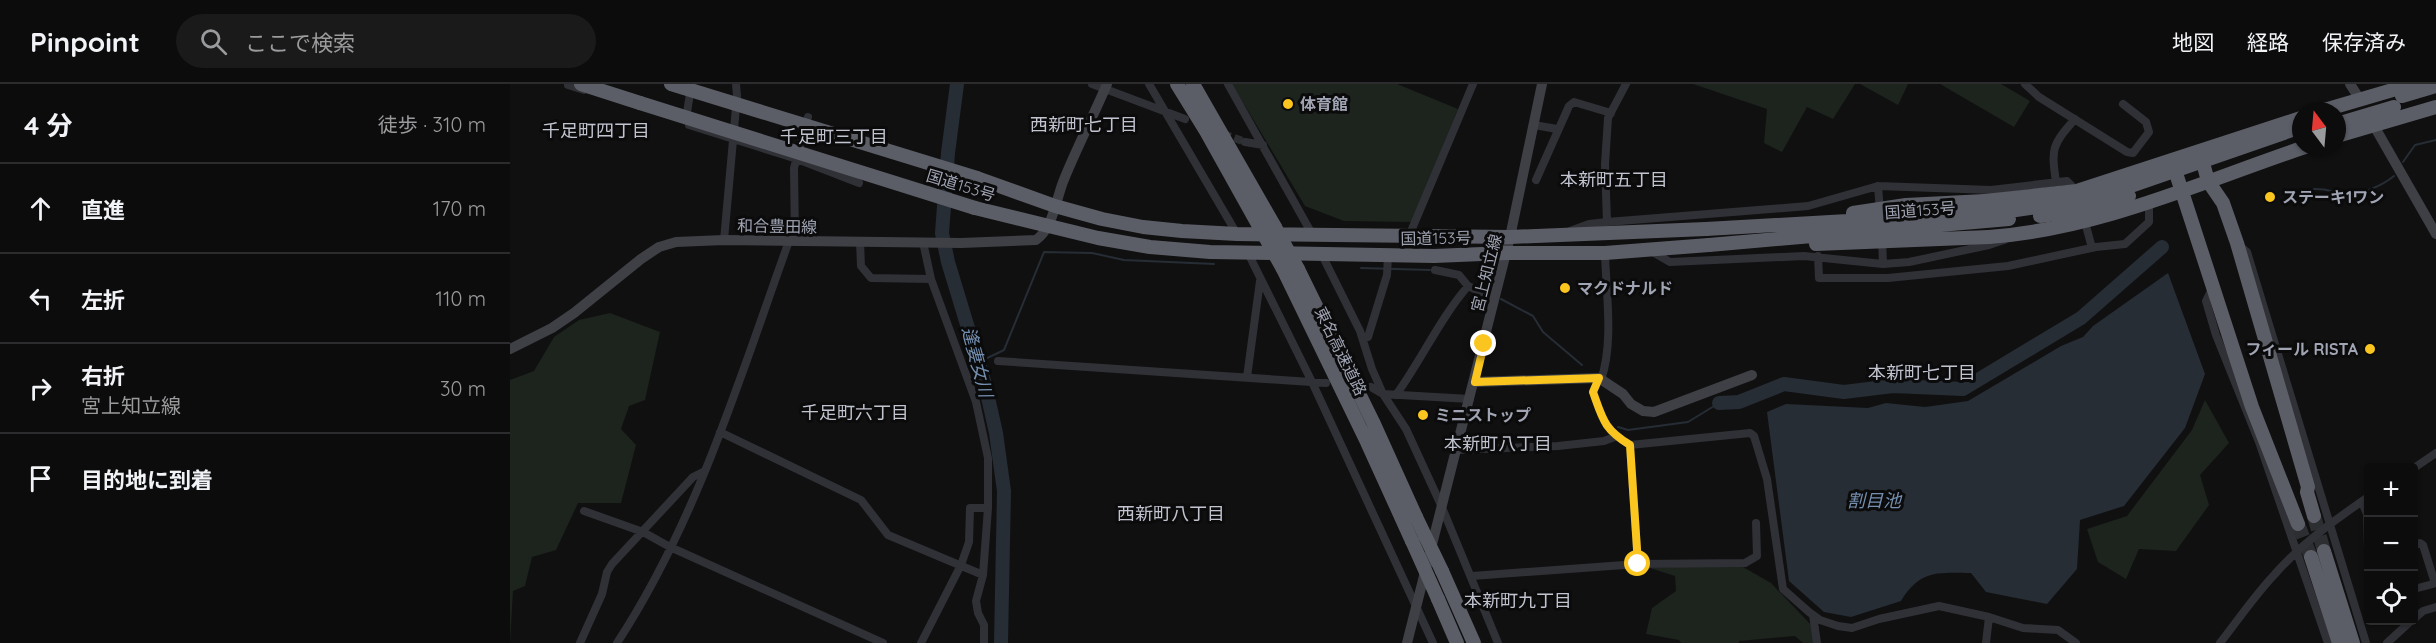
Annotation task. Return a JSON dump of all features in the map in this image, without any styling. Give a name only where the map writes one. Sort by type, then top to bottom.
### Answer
[{"type":"highway","name":"国道153号","points":[[575,84],[975,208],[1047,226],[1150,247],[1248,253],[1322,255],[1605,253],[1895,228],[1970,224],[2078,211],[2133,195],[2292,139]]},
{"type":"highway","name":"国道153号","points":[[671,84],[977,178],[1055,206],[1143,227],[1237,234],[1510,237],[1706,229],[2016,210],[2077,201],[2131,186],[2292,130]]},
{"type":"highway","name":"東名高速道路","points":[[1177,84],[1283,269],[1367,442],[1457,643]]},
{"type":"highway","name":"東名高速道路","points":[[1193,84],[1298,269],[1373,422],[1474,643]]},
{"type":"highway","points":[[2346,102],[2413,84]]},
{"type":"highway","points":[[2346,113],[2436,86]]},
{"type":"highway","points":[[2346,121],[2436,96]]},
{"type":"highway","points":[[2346,132],[2371,120],[2436,107]]},
{"type":"highway","points":[[2346,117],[2371,120]]},
{"type":"highway","points":[[1706,229],[1728,223],[1823,217],[1905,205],[1985,201],[2078,191],[2292,121]]},
{"type":"highway","points":[[2199,152],[2208,181],[2223,203],[2236,243],[2308,487],[2307,492],[2314,516]]},
{"type":"highway","points":[[1709,245],[1722,248],[2015,235],[2085,222],[2149,203],[2292,152]]},
{"type":"highway","points":[[2172,161],[2252,407],[2297,520]]},
{"type":"highway","points":[[2223,203],[2227,179],[2234,172]]},
{"type":"highway","points":[[2339,643],[2318,554],[2353,643]]},
{"type":"main road","name":"宮上知立線","points":[[1407,643],[1441,505],[1475,382],[1510,237],[1542,84]]},
{"type":"main road","points":[[2350,84],[2359,98]]},
{"type":"main road","points":[[1047,226],[1063,183],[1106,87]]},
{"type":"main road","points":[[2371,120],[2436,234]]},
{"type":"main road","name":"和合豊田線","points":[[510,349],[552,328],[640,259],[659,247],[676,242],[724,240],[1029,242],[1042,236],[1047,226]]},
{"type":"main road","points":[[1475,382],[1600,379],[1623,394],[1631,404],[1642,411],[1654,412],[1752,375]]},
{"type":"street","points":[[575,84],[685,124],[796,159],[859,183]]},
{"type":"street","points":[[685,124],[692,84]]},
{"type":"street","points":[[724,240],[737,96],[736,84]]},
{"type":"street","points":[[1092,84],[1106,87],[1166,114],[1185,119]]},
{"type":"street","points":[[1149,84],[1237,234]]},
{"type":"street","points":[[1228,84],[1312,234]]},
{"type":"street","points":[[1409,236],[1473,84]]},
{"type":"street","points":[[1607,222],[1605,148],[1608,118],[1626,84]]},
{"type":"street","points":[[2025,84],[2039,97],[2127,152],[2133,153],[2149,132],[2146,122],[2123,104]]},
{"type":"street","points":[[2359,98],[2371,120]]},
{"type":"street","points":[[1536,180],[1569,106],[1574,102],[1611,113]]},
{"type":"street","points":[[617,643],[640,607],[670,547],[703,472],[792,241],[794,168],[808,117]]},
{"type":"street","points":[[2056,182],[2052,162],[2056,141],[2075,119]]},
{"type":"street","points":[[1534,125],[1557,129]]},
{"type":"street","points":[[1245,142],[1263,145]]},
{"type":"street","points":[[1560,234],[1589,224],[1808,206],[1878,186],[1991,190],[2067,181],[2078,191]]},
{"type":"street","points":[[1878,186],[1883,264]]},
{"type":"street","points":[[1818,256],[1819,278],[1888,278],[2008,266],[2092,248],[2125,244],[2149,222],[2149,203]]},
{"type":"street","points":[[2085,222],[2092,248]]},
{"type":"street","points":[[1650,250],[1670,262],[1818,256],[1883,264],[1909,262],[1989,246],[2015,235]]},
{"type":"street","points":[[860,242],[861,266],[871,278],[931,279]]},
{"type":"street","points":[[925,242],[931,279],[981,420],[989,475],[983,575],[976,601],[978,613],[984,624],[984,643]]},
{"type":"street","points":[[2236,243],[2247,252],[2366,643]]},
{"type":"street","points":[[1248,253],[1312,382],[1433,643]]},
{"type":"street","points":[[1605,253],[1608,330],[1606,365],[1593,392],[1603,420],[1617,436],[1630,445],[1750,433],[1754,436],[1767,479],[1781,584],[1788,595],[1813,615],[1838,626],[1852,628],[1879,619],[1939,606],[1989,617],[2023,628],[2058,630],[2076,643]]},
{"type":"street","points":[[1322,255],[1363,339],[1383,394],[1406,429],[1441,505],[1498,643]]},
{"type":"street","points":[[1363,339],[1368,337],[1384,286],[1388,255]]},
{"type":"street","points":[[1435,270],[1459,275],[1468,286],[1495,298]]},
{"type":"street","points":[[1247,377],[1260,280]]},
{"type":"street","points":[[1396,394],[1417,366],[1436,329],[1468,286]]},
{"type":"street","points":[[2212,286],[2211,294],[2206,301],[2216,335],[2259,442],[2328,643]]},
{"type":"street","points":[[998,361],[1326,383]]},
{"type":"street","points":[[1371,387],[1383,394],[1470,399]]},
{"type":"street","points":[[720,432],[861,500],[888,535],[983,575]]},
{"type":"street","points":[[1456,450],[1558,446],[1604,441],[1617,436]]},
{"type":"street","points":[[1630,445],[1638,564]]},
{"type":"street","points":[[2418,465],[2436,454]]},
{"type":"street","points":[[580,643],[602,594],[606,572],[693,477],[703,472]]},
{"type":"street","points":[[2220,643],[2275,574],[2297,552],[2330,523],[2364,501]]},
{"type":"street","points":[[921,643],[962,565],[969,542],[970,508],[988,508]]},
{"type":"street","points":[[584,511],[643,532],[670,547],[883,643]]},
{"type":"street","points":[[1472,576],[1638,564],[1745,563],[1757,556],[1756,523]]},
{"type":"street","points":[[2418,544],[2423,545],[2434,580],[2433,584],[2418,588]]},
{"type":"street","points":[[2418,615],[2436,608]]},
{"type":"street","points":[[1813,615],[1817,643]]},
{"type":"street","points":[[1986,643],[1989,617]]},
{"type":"street","points":[[2387,643],[2405,625]]},
{"type":"shaded area","points":[[1232,84],[1397,84],[1458,109],[1412,222],[1344,221],[1305,206]]},
{"type":"shaded area","points":[[1693,84],[1855,84],[1833,119],[1807,107],[1782,152],[1764,143],[1767,109]]},
{"type":"shaded area","points":[[1860,84],[1908,84],[1898,105]]},
{"type":"shaded area","points":[[1940,84],[2001,84],[2030,101],[2014,127]]},
{"type":"shaded area","points":[[610,313],[660,332],[645,400],[629,406],[621,429],[636,445],[621,503],[578,503],[556,550],[532,557],[525,586],[513,591],[510,643],[510,380],[534,371],[554,337],[579,320]]},
{"type":"shaded area","points":[[2205,400],[2229,443],[2200,475],[2209,505],[2176,551],[2139,549],[2126,579],[2098,562],[2087,529],[2127,516],[2192,430]]},
{"type":"shaded area","points":[[1743,567],[1771,583],[1815,629],[1813,643],[1803,643],[1795,636],[1739,641],[1739,643],[1681,643],[1679,640],[1646,634],[1652,608],[1676,591],[1675,576],[1650,568]]},
{"type":"water","name":"割目池","points":[[2168,273],[2205,374],[2185,428],[2124,506],[2080,520],[2077,569],[2047,604],[1986,592],[1971,573],[1940,573],[1923,578],[1916,583],[1901,601],[1851,617],[1824,612],[1789,581],[1767,412],[1786,404],[1868,408],[1886,403],[1925,407],[1968,401],[2061,346],[2083,337],[2093,326]]},
{"type":"waterway","name":"逢妻女川","points":[[957,84],[948,153],[942,233],[948,262],[985,384],[996,433],[1004,491],[1001,643]]},
{"type":"waterway","points":[[2403,162],[2415,145],[2436,140]]},
{"type":"waterway","points":[[2311,189],[2344,194],[2364,192],[2394,176]]},
{"type":"waterway","name":"割目池","points":[[2162,247],[2167,245]]},
{"type":"waterway","name":"割目池","points":[[1719,403],[1739,402],[1784,384],[1844,392],[1893,386],[1963,389],[2081,318],[2162,247]]},
{"type":"waterway","points":[[979,362],[1004,350],[1044,252],[1092,253],[1124,260],[1214,264]]},
{"type":"waterway","points":[[1361,268],[1430,270]]},
{"type":"waterway","points":[[1501,299],[1533,316],[1543,332],[1582,365]]},
{"type":"waterway","points":[[1618,427],[1628,430],[1688,422],[1719,403]]},
{"type":"tunnel","points":[[1223,134],[1245,142]]},
{"type":"tunnel","points":[[2314,516],[2324,551]]},
{"type":"tunnel","points":[[2298,524],[2311,557]]},
{"type":"place","name":"体育館","points":[[1288,104]]},
{"type":"place","name":"ステーキ1ワン","points":[[2270,197]]},
{"type":"place","name":"マクドナルド","points":[[1565,288]]},
{"type":"place","name":"フィール RISTA","points":[[2370,349]]},
{"type":"place","name":"ミニストップ","points":[[1423,415]]},
{"type":"district","name":"西新町七丁目","points":[[1084,125]]},
{"type":"district","name":"千足町四丁目","points":[[596,131]]},
{"type":"district","name":"千足町三丁目","points":[[834,137]]},
{"type":"district","name":"本新町五丁目","points":[[1614,180]]},
{"type":"district","name":"本新町七丁目","points":[[1922,373]]},
{"type":"district","name":"千足町六丁目","points":[[855,413]]},
{"type":"district","name":"本新町八丁目","points":[[1498,444]]},
{"type":"district","name":"西新町八丁目","points":[[1171,514]]},
{"type":"district","name":"本新町九丁目","points":[[1518,601]]},
{"type":"route","points":[[1484,344],[1475,382],[1599,378],[1593,392],[1603,420],[1609,430],[1630,445],[1638,564]]}]
